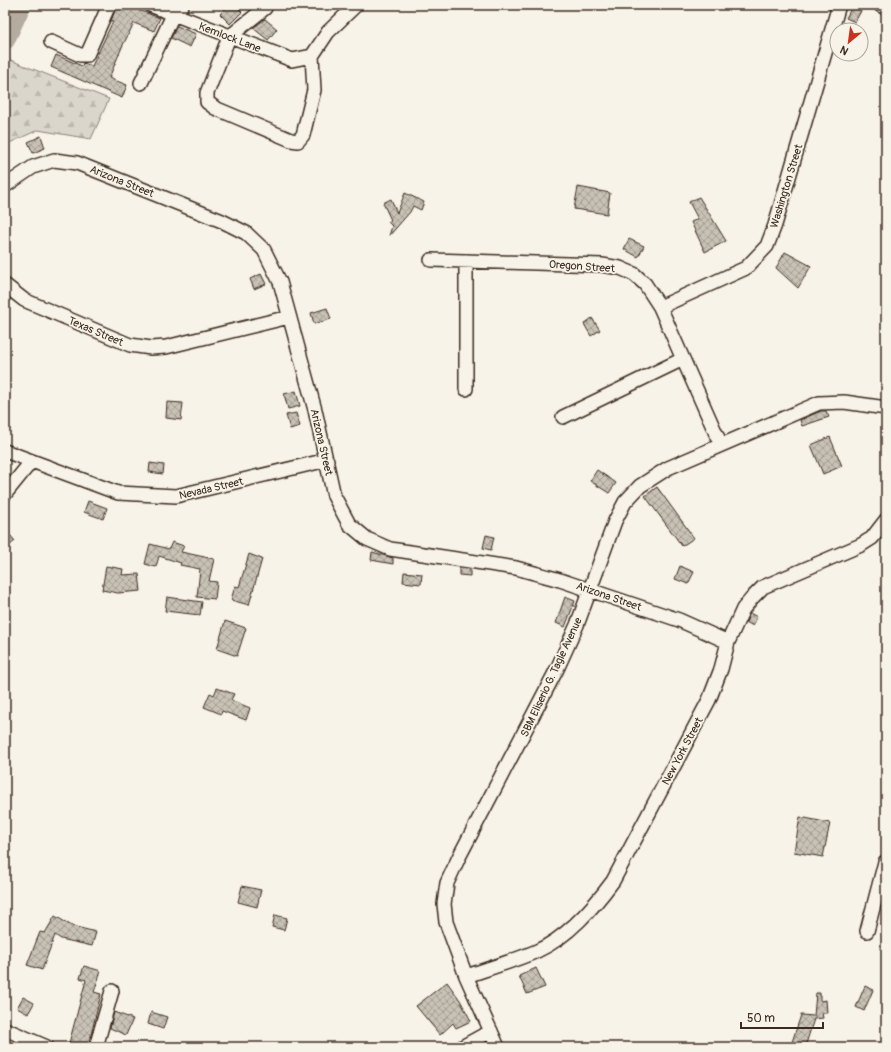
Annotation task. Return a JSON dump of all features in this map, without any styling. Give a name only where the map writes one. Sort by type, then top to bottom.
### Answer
[{"type":"street","points":[[51,42],[80,55],[87,55],[109,5]]},
{"type":"street","name":"Kemlock Lane","points":[[150,5],[228,37],[292,60],[312,56]]},
{"type":"street","points":[[141,83],[173,15],[182,5]]},
{"type":"street","name":"Washington Street","points":[[660,307],[746,268],[767,246],[775,225],[839,5]]},
{"type":"street","points":[[880,5],[886,8]]},
{"type":"street","points":[[265,8],[228,37],[207,93],[207,102],[215,108],[291,140],[298,141],[303,135],[314,90],[312,56],[328,32],[355,6]]},
{"type":"street","name":"Arizona Street","points":[[5,186],[33,167],[54,160],[77,163],[222,221],[246,233],[264,250],[280,282],[315,410],[334,496],[349,524],[367,539],[390,549],[516,568],[560,580],[679,620],[728,642]]},
{"type":"street","name":"Oregon Street","points":[[431,260],[602,265],[620,268],[634,274],[645,284],[660,307],[721,445]]},
{"type":"street","points":[[466,261],[466,389]]},
{"type":"street","name":"Texas Street","points":[[5,285],[24,300],[130,346],[151,348],[166,347],[289,317]]},
{"type":"street","points":[[563,417],[683,360]]},
{"type":"street","name":"SBM Eliserio G. Tagle Avenue","points":[[498,1047],[466,976],[446,922],[444,904],[448,882],[459,857],[554,675],[577,625],[588,590],[615,520],[625,502],[640,486],[668,468],[819,403],[844,402],[886,408]]},
{"type":"street","name":"Nevada Street","points":[[5,451],[31,462],[118,493],[176,496],[326,460]]},
{"type":"street","points":[[5,494],[31,462]]},
{"type":"street","name":"New York Street","points":[[466,976],[537,951],[580,920],[598,902],[613,881],[709,700],[721,669],[728,642],[743,609],[763,587],[862,545],[872,538],[886,520]]},
{"type":"street","points":[[867,931],[884,876],[885,862]]},
{"type":"street","points":[[96,1047],[112,991]]},
{"type":"street","points":[[5,1029],[47,1047]]},
{"type":"street","points":[[462,1047],[491,1031]]},
{"type":"green space","points":[[5,58],[109,99],[91,139],[38,130],[5,145]]},
{"type":"building","points":[[117,5],[125,5],[160,18],[154,31],[134,23],[122,47],[109,78],[127,85],[122,98],[51,67],[56,55],[82,66],[83,63],[92,66],[113,21],[111,21]]},
{"type":"building","points":[[229,5],[235,5],[242,12],[230,24],[220,14]]},
{"type":"building","points":[[853,5],[862,9],[855,22],[846,18]]},
{"type":"building","points":[[265,19],[277,29],[268,40],[253,28]]},
{"type":"building","points":[[177,26],[196,34],[190,47],[171,38]]},
{"type":"building","points":[[41,136],[45,148],[33,153],[28,142]]},
{"type":"building","points":[[578,187],[610,193],[607,214],[574,209]]},
{"type":"building","points":[[405,193],[424,202],[421,210],[413,206],[410,212],[389,236],[392,226],[388,222],[391,220],[383,203],[391,199],[397,213]]},
{"type":"building","points":[[699,197],[726,241],[705,252],[691,222],[698,219],[689,202]]},
{"type":"building","points":[[629,239],[644,246],[638,257],[624,249]]},
{"type":"building","points":[[785,252],[811,266],[798,288],[776,268]]},
{"type":"building","points":[[261,274],[266,284],[254,289],[250,279]]},
{"type":"building","points":[[327,308],[331,319],[314,324],[311,313]]},
{"type":"building","points":[[592,318],[600,330],[591,336],[584,324]]},
{"type":"building","points":[[296,391],[300,406],[288,409],[284,394]]},
{"type":"building","points":[[167,402],[183,403],[181,420],[166,418]]},
{"type":"building","points":[[821,411],[826,411],[829,417],[802,426],[800,420]]},
{"type":"building","points":[[296,413],[300,426],[290,429],[286,415]]},
{"type":"building","points":[[830,437],[842,466],[823,474],[811,445]]},
{"type":"building","points":[[150,463],[164,465],[163,474],[149,472]]},
{"type":"building","points":[[597,470],[616,483],[609,493],[590,481]]},
{"type":"building","points":[[657,487],[694,538],[682,546],[645,496]]},
{"type":"building","points":[[88,501],[107,508],[103,519],[84,512]]},
{"type":"building","points":[[5,529],[15,541],[5,549]]},
{"type":"building","points":[[486,535],[494,537],[491,550],[483,548]]},
{"type":"building","points":[[172,542],[184,546],[181,552],[214,559],[209,581],[217,582],[215,599],[197,597],[200,569],[180,565],[181,563],[159,556],[156,567],[145,564],[150,544],[169,549]]},
{"type":"building","points":[[372,552],[393,558],[393,564],[371,560]]},
{"type":"building","points":[[249,554],[262,559],[249,605],[231,600],[235,586],[239,587]]},
{"type":"building","points":[[106,566],[123,569],[122,575],[139,574],[141,591],[118,593],[102,590]]},
{"type":"building","points":[[680,566],[694,572],[688,584],[675,579]]},
{"type":"building","points":[[459,568],[470,569],[470,576],[459,575]]},
{"type":"building","points":[[404,572],[422,574],[421,584],[403,582]]},
{"type":"building","points":[[167,597],[202,602],[200,615],[165,611]]},
{"type":"building","points":[[565,597],[575,601],[565,627],[556,623]]},
{"type":"building","points":[[750,613],[757,617],[753,626],[746,622]]},
{"type":"building","points":[[225,621],[246,628],[237,656],[217,649]]},
{"type":"building","points":[[217,688],[234,694],[231,700],[250,708],[246,720],[222,711],[221,714],[204,707],[210,693],[214,695]]},
{"type":"building","points":[[800,817],[830,823],[823,857],[794,852]]},
{"type":"building","points":[[242,886],[261,890],[257,907],[238,902]]},
{"type":"building","points":[[275,915],[287,918],[284,930],[272,927]]},
{"type":"building","points":[[55,916],[72,926],[96,932],[92,946],[61,939],[55,935],[42,970],[27,965],[40,932],[45,933]]},
{"type":"building","points":[[84,966],[101,971],[94,992],[101,994],[88,1047],[68,1047],[86,980],[80,978]]},
{"type":"building","points":[[536,968],[545,987],[527,994],[519,976]]},
{"type":"building","points":[[447,982],[460,1000],[471,1021],[456,1028],[453,1023],[440,1035],[416,1006]]},
{"type":"building","points":[[865,986],[873,990],[864,1011],[856,1007]]},
{"type":"building","points":[[816,993],[820,993],[820,1001],[826,1000],[827,1013],[822,1013],[823,1018],[814,1019],[805,1047],[792,1042],[801,1015],[814,1016]]},
{"type":"building","points":[[23,997],[34,1003],[28,1014],[17,1008]]},
{"type":"building","points":[[114,1012],[133,1019],[126,1035],[110,1028]]},
{"type":"building","points":[[151,1012],[167,1017],[163,1029],[148,1024]]},
{"type":"waterway","points":[[5,40],[21,5]]}]
